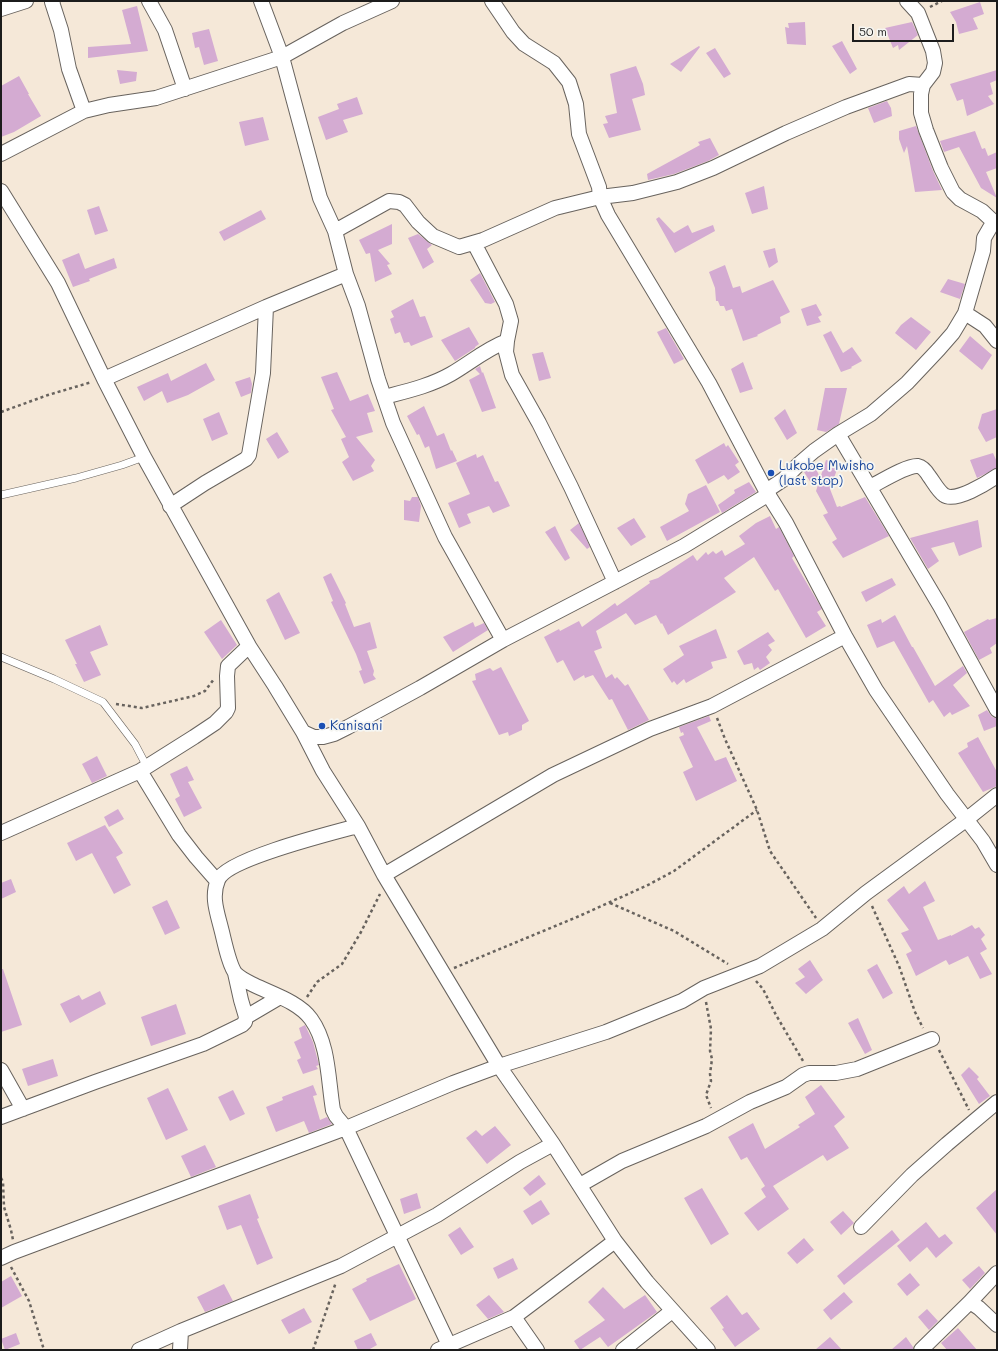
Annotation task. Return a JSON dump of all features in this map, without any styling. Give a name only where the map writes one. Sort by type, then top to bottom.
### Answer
[{"type":"street","points":[[1,9],[26,1]]},
{"type":"street","points":[[53,1],[52,2],[66,47],[70,69],[84,111]]},
{"type":"street","points":[[149,1],[165,30],[185,89]]},
{"type":"street","points":[[261,1],[282,58],[320,198],[335,231],[346,274],[358,306],[384,397],[404,448],[445,537],[503,640]]},
{"type":"street","points":[[1,154],[84,111],[109,105],[156,98],[282,58],[342,23],[392,1]]},
{"type":"street","points":[[492,1],[513,32],[524,44],[554,63],[569,82],[576,104],[579,134],[599,187],[600,197],[608,215],[710,383],[767,492],[790,530],[845,636],[876,690],[947,794],[967,819],[997,865]]},
{"type":"street","points":[[303,732],[317,737],[334,734],[420,688],[503,640],[684,546],[767,492],[784,479],[800,463],[838,434],[871,414],[907,384],[953,333],[965,313],[983,251],[984,238],[987,231],[996,222],[982,211],[960,199],[953,192],[941,168],[926,130],[922,114],[921,94],[923,85],[933,72],[935,63],[933,51],[918,13],[907,1]]},
{"type":"street","points":[[335,231],[389,201],[399,202],[405,206],[418,222],[433,236],[459,247],[474,243],[555,208],[600,197],[633,193],[677,182],[713,168],[786,133],[846,107],[909,84],[923,85]]},
{"type":"street","points":[[1,191],[58,282],[104,379],[144,457],[249,646],[276,686],[386,877],[499,1066],[553,1144],[615,1241],[647,1282],[708,1350]]},
{"type":"street","points":[[474,243],[510,314],[510,325],[507,341],[508,359],[512,375],[533,411],[571,487],[615,582]]},
{"type":"street","points":[[104,379],[266,307],[346,274]]},
{"type":"street","points":[[170,506],[246,459],[249,455],[263,373],[266,307]]},
{"type":"street","points":[[965,313],[985,326],[997,341]]},
{"type":"street","points":[[384,397],[439,380],[480,354],[507,341]]},
{"type":"street","points":[[838,434],[940,606],[997,710]]},
{"type":"street","points":[[870,487],[888,477],[914,466],[924,468],[942,494],[949,497],[978,488],[997,476]]},
{"type":"street","points":[[386,877],[553,775],[650,729],[712,706],[845,636]]},
{"type":"street","points":[[1,833],[144,769],[215,723],[226,712],[229,701],[227,676],[228,666],[249,646]]},
{"type":"street","points":[[144,769],[179,835],[217,881]]},
{"type":"street","points":[[7,1255],[346,1128],[446,1086],[499,1066],[606,1032],[682,1001],[704,988],[743,974],[760,966],[822,929],[866,893],[967,819],[997,795]]},
{"type":"street","points":[[1,1117],[204,1044],[242,1025],[245,1022],[246,1017],[236,973],[228,956],[215,904],[214,893],[217,881],[226,872],[263,854],[288,845],[358,826]]},
{"type":"street","points":[[236,973],[246,981],[280,997],[310,1018],[321,1040],[328,1061],[333,1110],[346,1128],[397,1237],[444,1348],[514,1317],[615,1241]]},
{"type":"street","points":[[246,1017],[280,997]]},
{"type":"street","points":[[580,1185],[622,1161],[716,1121],[750,1102],[786,1087],[799,1077],[809,1073],[836,1073],[857,1070],[932,1039]]},
{"type":"street","points":[[1,1070],[23,1109]]},
{"type":"street","points":[[861,1227],[912,1175],[997,1102]]},
{"type":"street","points":[[139,1350],[181,1331],[341,1266],[437,1215],[520,1162],[553,1144]]},
{"type":"street","points":[[921,1350],[997,1273]]},
{"type":"street","points":[[970,1302],[979,1308],[997,1325]]},
{"type":"street","points":[[623,1350],[672,1311]]},
{"type":"street","points":[[514,1317],[537,1350]]},
{"type":"street","points":[[180,1350],[181,1331]]},
{"type":"lane","points":[[1,495],[76,478],[144,457]]},
{"type":"lane","points":[[1,657],[54,679],[103,702],[135,744],[144,769]]},
{"type":"path","points":[[1,412],[48,394],[104,379]]},
{"type":"path","points":[[103,702],[142,708],[194,696],[205,691],[212,681],[228,666]]},
{"type":"path","points":[[712,706],[757,810],[770,851],[793,883],[822,929]]},
{"type":"path","points":[[443,972],[543,931],[648,885],[674,871],[757,810]]},
{"type":"path","points":[[300,1010],[310,990],[317,982],[342,964],[361,932],[386,877]]},
{"type":"path","points":[[866,893],[899,966],[915,1012],[922,1027],[940,1051],[954,1077],[974,1121]]},
{"type":"path","points":[[610,902],[674,931],[759,983],[809,1073]]},
{"type":"path","points":[[704,988],[706,1009],[711,1029],[710,1051],[712,1059],[710,1074],[711,1081],[706,1095],[716,1121]]},
{"type":"path","points":[[1,1178],[3,1182],[4,1207],[12,1234],[7,1255],[29,1301],[44,1350]]},
{"type":"path","points":[[313,1350],[341,1266]]},
{"type":"building","points":[[980,2],[984,14],[973,18],[978,29],[959,34],[956,22],[950,12]]},
{"type":"building","points":[[137,6],[148,51],[88,58],[88,47],[131,44],[122,10]]},
{"type":"building","points":[[805,22],[806,45],[787,44],[785,27],[789,28],[788,23]]},
{"type":"building","points":[[912,22],[918,35],[899,50],[898,45],[893,48],[885,28]]},
{"type":"building","points":[[209,29],[218,61],[204,65],[199,47],[195,48],[192,33]]},
{"type":"building","points":[[842,41],[857,69],[850,74],[832,46]]},
{"type":"building","points":[[699,46],[700,47],[681,72],[670,64]]},
{"type":"building","points":[[715,48],[731,74],[724,78],[706,53]]},
{"type":"building","points":[[636,66],[643,84],[645,95],[632,99],[641,130],[609,138],[603,124],[608,123],[605,116],[617,113],[610,74]]},
{"type":"building","points":[[117,70],[137,72],[136,81],[120,84]]},
{"type":"building","points":[[997,70],[997,80],[990,83],[993,94],[988,96],[994,104],[967,116],[963,99],[957,101],[950,84]]},
{"type":"building","points":[[19,76],[41,116],[14,132],[1,137],[1,86]]},
{"type":"building","points":[[357,97],[363,114],[343,120],[348,132],[326,140],[318,117],[339,109],[337,104]]},
{"type":"building","points":[[887,101],[891,108],[892,116],[874,123],[868,108]]},
{"type":"building","points":[[263,117],[269,140],[245,146],[239,122]]},
{"type":"building","points":[[916,126],[942,190],[915,192],[907,146],[904,153],[899,139],[899,131]]},
{"type":"building","points":[[975,131],[982,149],[985,148],[988,156],[997,152],[997,168],[986,172],[997,198],[981,188],[959,147],[944,152],[940,141]]},
{"type":"building","points":[[710,138],[719,155],[708,161],[674,174],[648,180],[647,174],[700,145],[698,142]]},
{"type":"building","points":[[764,186],[768,209],[752,214],[745,193]]},
{"type":"building","points":[[99,206],[108,231],[95,235],[87,210]]},
{"type":"building","points":[[261,210],[266,219],[224,241],[219,232]]},
{"type":"building","points":[[659,217],[674,233],[688,225],[692,233],[713,225],[715,231],[675,253],[656,219]]},
{"type":"building","points":[[392,224],[392,244],[378,250],[390,264],[387,265],[392,274],[375,282],[370,253],[366,254],[359,240]]},
{"type":"building","points":[[418,234],[432,245],[427,249],[434,262],[423,269],[408,238]]},
{"type":"building","points":[[775,248],[778,262],[769,268],[763,251]]},
{"type":"building","points":[[79,253],[85,269],[114,258],[117,268],[89,279],[90,281],[73,287],[62,260]]},
{"type":"building","points":[[725,265],[733,288],[740,286],[742,293],[773,280],[790,312],[780,317],[781,323],[757,335],[758,336],[743,341],[732,309],[726,311],[724,306],[720,306],[718,301],[716,301],[715,288],[709,272]]},
{"type":"building","points":[[480,273],[495,302],[491,304],[485,303],[470,280]]},
{"type":"building","points":[[948,279],[965,284],[960,299],[940,292]]},
{"type":"building","points":[[413,299],[420,317],[425,316],[433,337],[411,346],[409,342],[404,343],[400,332],[395,334],[390,319],[394,317],[391,311]]},
{"type":"building","points":[[816,304],[822,315],[818,317],[821,322],[807,326],[801,309]]},
{"type":"building","points":[[911,317],[931,332],[916,350],[895,333],[901,325]]},
{"type":"building","points":[[469,327],[479,344],[455,361],[441,340]]},
{"type":"building","points":[[666,328],[684,359],[674,364],[657,332]]},
{"type":"building","points":[[831,331],[843,353],[852,347],[862,361],[851,367],[852,368],[841,372],[823,335]]},
{"type":"building","points":[[970,336],[992,355],[982,370],[959,351]]},
{"type":"building","points":[[543,352],[551,378],[539,381],[532,354]]},
{"type":"building","points":[[743,362],[753,389],[740,393],[731,369]]},
{"type":"building","points":[[206,363],[215,380],[188,395],[167,403],[162,391],[144,401],[137,387],[168,373],[171,381]]},
{"type":"building","points":[[480,366],[496,408],[482,412],[469,380],[480,374],[475,369]]},
{"type":"building","points":[[337,372],[350,401],[368,394],[375,411],[367,413],[373,432],[356,437],[375,460],[371,466],[374,471],[353,481],[342,462],[349,457],[341,439],[346,437],[331,410],[334,409],[321,377]]},
{"type":"building","points":[[250,377],[252,384],[251,393],[241,397],[235,382]]},
{"type":"building","points":[[825,388],[847,388],[839,424],[826,432],[817,430]]},
{"type":"building","points":[[424,406],[437,436],[444,433],[451,451],[452,450],[457,461],[436,469],[429,446],[425,448],[419,434],[417,435],[407,416]]},
{"type":"building","points":[[785,409],[797,433],[787,440],[774,418]]},
{"type":"building","points":[[997,409],[997,437],[986,442],[978,428],[982,414]]},
{"type":"building","points":[[219,412],[228,434],[212,441],[203,419]]},
{"type":"building","points":[[277,432],[289,452],[278,459],[266,439]]},
{"type":"building","points":[[724,443],[726,447],[728,445],[739,462],[735,465],[740,472],[728,480],[724,475],[708,484],[695,460]]},
{"type":"building","points":[[993,453],[997,462],[997,468],[977,478],[970,460]]},
{"type":"building","points":[[476,454],[477,458],[483,455],[495,482],[498,481],[510,506],[493,513],[489,506],[467,514],[471,523],[459,528],[448,503],[470,494],[456,463]]},
{"type":"building","points":[[826,460],[839,464],[830,489],[837,507],[841,507],[865,497],[889,536],[843,558],[832,542],[837,539],[823,515],[828,513],[816,491]]},
{"type":"building","points":[[813,463],[819,475],[811,483],[804,472]]},
{"type":"building","points":[[749,482],[756,492],[722,513],[718,505],[735,493],[734,490]]},
{"type":"building","points":[[706,485],[720,512],[667,541],[660,527],[689,511],[685,504],[688,494]]},
{"type":"building","points":[[412,497],[418,497],[421,506],[419,522],[404,520],[404,500],[410,501]]},
{"type":"building","points":[[770,516],[776,529],[779,527],[794,556],[792,558],[822,609],[817,612],[826,626],[806,638],[778,589],[775,591],[754,557],[724,578],[736,592],[668,635],[656,615],[635,625],[626,613],[596,631],[602,648],[594,651],[606,678],[612,674],[615,679],[617,677],[625,686],[628,684],[649,720],[628,730],[612,699],[609,700],[593,675],[585,678],[584,675],[574,681],[563,660],[557,663],[544,637],[579,621],[582,627],[615,603],[617,606],[650,583],[649,581],[658,578],[693,555],[697,561],[706,552],[708,555],[713,551],[716,554],[722,550],[725,556],[745,544],[739,536],[756,523]]},
{"type":"building","points":[[634,518],[646,537],[631,546],[617,528]]},
{"type":"building","points":[[978,520],[982,547],[959,556],[954,542],[931,548],[939,561],[928,569],[910,538]]},
{"type":"building","points":[[579,523],[590,547],[587,549],[570,530]]},
{"type":"building","points":[[555,526],[570,558],[565,561],[545,532]]},
{"type":"building","points":[[331,573],[346,603],[345,604],[354,627],[370,622],[377,648],[367,651],[374,671],[373,675],[376,679],[364,684],[359,671],[362,670],[356,654],[331,602],[333,601],[323,577]]},
{"type":"building","points":[[892,578],[896,585],[866,602],[861,592]]},
{"type":"building","points":[[279,592],[300,633],[285,640],[266,600]]},
{"type":"building","points":[[895,615],[935,686],[963,666],[967,673],[953,685],[970,706],[952,715],[950,712],[944,717],[933,700],[929,703],[894,641],[877,648],[867,625],[881,619],[882,623]]},
{"type":"building","points":[[997,618],[997,643],[990,648],[992,653],[979,660],[964,632],[988,619]]},
{"type":"building","points":[[221,620],[237,645],[222,659],[204,632]]},
{"type":"building","points":[[473,622],[475,627],[484,623],[488,630],[453,652],[443,637]]},
{"type":"building","points":[[100,625],[108,645],[90,652],[101,675],[84,682],[65,640]]},
{"type":"building","points":[[716,629],[727,658],[711,662],[713,668],[686,683],[684,679],[677,685],[674,681],[672,683],[663,669],[684,655],[679,646]]},
{"type":"building","points":[[768,632],[775,641],[768,645],[772,650],[766,657],[770,663],[760,670],[758,667],[754,670],[752,663],[744,665],[737,651]]},
{"type":"building","points":[[501,667],[529,721],[522,725],[522,730],[509,736],[508,732],[499,735],[472,681],[476,680],[475,674],[490,668],[493,671]]},
{"type":"building","points":[[987,710],[992,717],[997,718],[997,726],[984,731],[978,715]]},
{"type":"building","points":[[709,716],[711,721],[697,727],[715,761],[726,757],[737,781],[696,801],[683,772],[693,767],[679,737],[684,735],[683,732],[681,733],[679,727]]},
{"type":"building","points":[[978,737],[997,772],[997,786],[983,792],[958,753],[968,747],[967,743]]},
{"type":"building","points":[[97,756],[107,776],[92,783],[82,764]]},
{"type":"building","points":[[187,766],[194,780],[188,782],[202,808],[184,817],[175,799],[180,796],[170,774]]},
{"type":"building","points":[[118,809],[124,819],[109,827],[104,817]]},
{"type":"building","points":[[105,825],[123,853],[116,857],[131,885],[114,894],[92,853],[76,861],[67,843]]},
{"type":"building","points":[[11,879],[16,892],[1,899],[1,883]]},
{"type":"building","points":[[925,881],[935,901],[923,907],[938,940],[951,936],[972,925],[975,929],[979,927],[985,935],[981,939],[987,949],[980,953],[992,974],[980,979],[968,956],[949,965],[946,960],[916,976],[906,954],[912,951],[901,933],[909,930],[887,900],[904,886],[909,894]]},
{"type":"building","points":[[167,900],[180,928],[165,935],[152,907]]},
{"type":"building","points":[[810,960],[823,980],[806,994],[795,983],[805,977],[798,969]]},
{"type":"building","points":[[877,964],[893,993],[883,999],[867,970]]},
{"type":"building","points":[[1,969],[3,969],[22,1025],[1,1032]]},
{"type":"building","points":[[100,991],[106,1004],[70,1023],[60,1004],[79,995],[82,1000]]},
{"type":"building","points":[[176,1004],[186,1034],[151,1046],[141,1017]]},
{"type":"building","points":[[858,1018],[872,1050],[865,1054],[848,1023]]},
{"type":"building","points":[[305,1025],[313,1042],[319,1065],[316,1066],[318,1069],[303,1074],[297,1060],[301,1058],[294,1042],[302,1038],[299,1028]]},
{"type":"building","points":[[53,1059],[58,1076],[28,1086],[22,1069]]},
{"type":"building","points":[[969,1067],[979,1077],[977,1079],[990,1096],[979,1104],[961,1075]]},
{"type":"building","points":[[313,1085],[317,1095],[313,1096],[320,1120],[327,1117],[332,1124],[309,1133],[304,1121],[276,1132],[266,1107],[283,1100],[282,1097]]},
{"type":"building","points":[[821,1085],[845,1117],[834,1126],[849,1148],[827,1161],[823,1155],[773,1186],[789,1209],[758,1231],[744,1213],[766,1197],[761,1189],[765,1186],[747,1157],[741,1160],[728,1137],[753,1123],[765,1149],[800,1127],[798,1125],[815,1114],[805,1097]]},
{"type":"building","points":[[168,1088],[188,1130],[166,1140],[147,1098]]},
{"type":"building","points":[[233,1090],[245,1114],[230,1121],[218,1097]]},
{"type":"building","points":[[495,1126],[511,1145],[487,1164],[466,1138],[476,1130],[482,1136]]},
{"type":"building","points":[[205,1145],[216,1167],[191,1177],[181,1156]]},
{"type":"building","points":[[539,1175],[546,1184],[530,1196],[523,1188]]},
{"type":"building","points":[[702,1188],[729,1234],[711,1245],[684,1198]]},
{"type":"building","points":[[997,1189],[997,1235],[976,1208]]},
{"type":"building","points":[[417,1193],[421,1208],[404,1214],[400,1199]]},
{"type":"building","points":[[250,1194],[259,1218],[257,1219],[273,1258],[257,1265],[241,1225],[227,1230],[218,1206]]},
{"type":"building","points":[[541,1200],[550,1214],[532,1225],[523,1211]]},
{"type":"building","points":[[843,1211],[854,1223],[841,1235],[830,1222]]},
{"type":"building","points":[[926,1222],[939,1238],[945,1234],[953,1243],[936,1258],[927,1247],[910,1262],[897,1246]]},
{"type":"building","points":[[460,1227],[474,1247],[461,1255],[448,1235]]},
{"type":"building","points":[[892,1230],[900,1240],[844,1285],[837,1276]]},
{"type":"building","points":[[804,1238],[814,1250],[797,1264],[787,1253]]},
{"type":"building","points":[[513,1258],[518,1269],[498,1279],[493,1268]]},
{"type":"building","points":[[399,1264],[416,1299],[370,1321],[352,1289],[367,1281],[366,1279]]},
{"type":"building","points":[[979,1266],[985,1273],[970,1289],[962,1280]]},
{"type":"building","points":[[910,1273],[920,1285],[907,1296],[897,1284]]},
{"type":"building","points":[[11,1276],[22,1296],[1,1308],[1,1282]]},
{"type":"building","points":[[224,1284],[233,1301],[205,1312],[197,1297]]},
{"type":"building","points":[[603,1287],[624,1309],[645,1295],[657,1312],[608,1347],[600,1337],[580,1350],[574,1341],[605,1320],[588,1302]]},
{"type":"building","points":[[844,1292],[853,1302],[831,1320],[823,1310]]},
{"type":"building","points":[[489,1295],[504,1312],[488,1319],[476,1305]]},
{"type":"building","points":[[727,1295],[742,1315],[747,1312],[760,1329],[735,1347],[722,1329],[724,1328],[710,1308]]},
{"type":"building","points":[[304,1308],[312,1322],[289,1334],[281,1320]]},
{"type":"building","points":[[927,1309],[938,1321],[929,1330],[918,1317]]},
{"type":"building","points":[[958,1328],[977,1350],[947,1350],[941,1343]]},
{"type":"building","points":[[16,1333],[20,1344],[5,1350],[1,1339]]},
{"type":"building","points":[[371,1333],[377,1345],[368,1350],[358,1350],[354,1341]]},
{"type":"building","points":[[830,1337],[842,1350],[815,1350]]},
{"type":"building","points":[[906,1337],[913,1347],[913,1350],[891,1350]]},
{"type":"place","name":"Lukobe Mwisho (last stop)","points":[[771,473]]},
{"type":"place","name":"Kanisani","points":[[322,726]]}]
